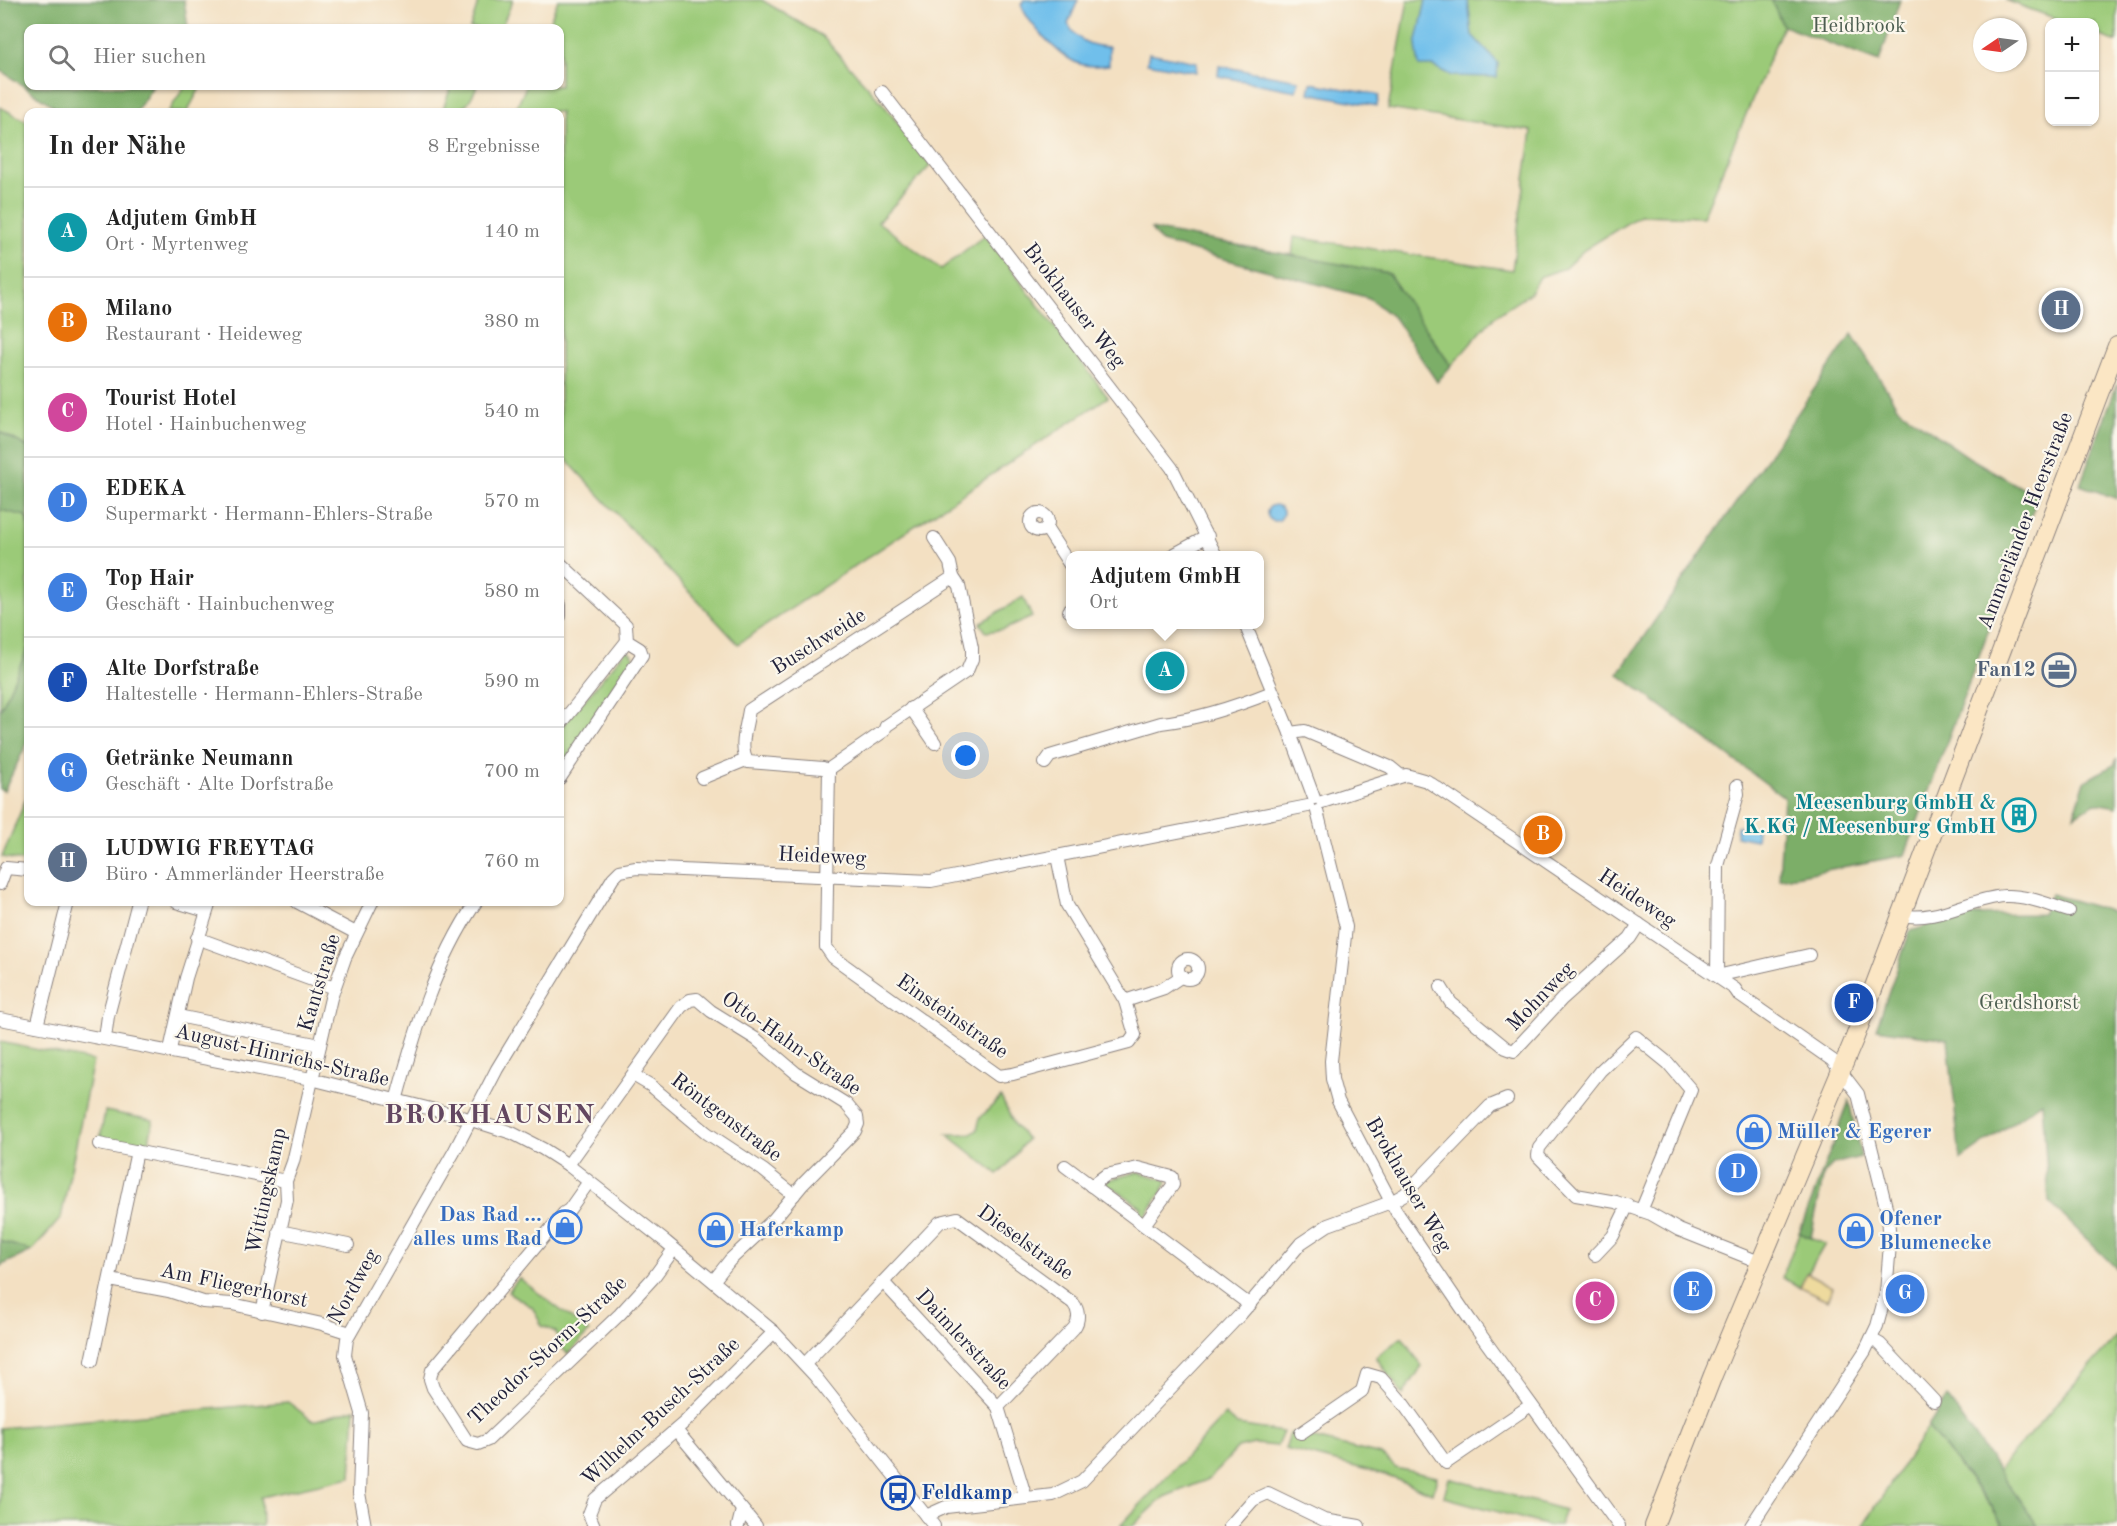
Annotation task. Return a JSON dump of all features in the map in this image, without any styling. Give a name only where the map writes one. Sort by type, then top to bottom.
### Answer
[{"type":"street","name":"Brokhauser Weg","points":[[882,92],[1172,468],[1214,551]]},
{"type":"street","name":"Ammerländer Heerstraße","points":[[1654,1526],[1713,1375],[1841,1072],[2117,346]]},
{"type":"street","points":[[1046,528],[1066,558]]},
{"type":"street","points":[[1180,551],[1208,536]]},
{"type":"street","points":[[828,877],[831,779],[829,771],[832,766],[884,731],[886,726],[911,708],[967,671],[972,659],[959,586],[952,577],[950,563],[934,538]]},
{"type":"street","points":[[564,567],[626,625],[627,641],[564,720]]},
{"type":"street","name":"Buschweide","points":[[746,760],[744,742],[749,710],[952,577]]},
{"type":"street","name":"Brokhauser Weg","points":[[1247,629],[1290,733],[1315,804],[1346,927],[1331,1061],[1332,1079],[1338,1101],[1391,1202],[1470,1320],[1619,1526]]},
{"type":"street","points":[[564,772],[638,662],[641,652],[627,641]]},
{"type":"street","points":[[1045,763],[1050,756],[1161,723],[1176,722],[1240,705],[1272,692]]},
{"type":"street","points":[[911,708],[935,743]]},
{"type":"street","name":"Heideweg","points":[[1290,733],[1305,731],[1390,767],[1401,776]]},
{"type":"street","points":[[702,778],[746,760],[753,764],[824,768],[829,771]]},
{"type":"street","name":"Heideweg","points":[[470,1120],[497,1069],[613,878],[620,871],[633,868],[931,881],[1315,804],[1401,776],[1415,776],[1431,784],[1735,989],[1739,995],[1832,1060],[1860,1098],[1888,1215],[1888,1277],[1880,1315],[1860,1362],[1751,1526]]},
{"type":"street","points":[[1737,786],[1738,794],[1718,866],[1717,976],[1809,955]]},
{"type":"street","name":"Einsteinstraße","points":[[828,877],[825,939],[829,952],[999,1076],[1131,1042],[1135,1032],[1125,1001],[1067,905],[1057,856]]},
{"type":"street","points":[[0,884],[6,868],[24,870]]},
{"type":"street","points":[[1901,915],[1926,917],[2004,896],[2038,901],[2069,910]]},
{"type":"street","points":[[37,1026],[67,906]]},
{"type":"street","points":[[105,1038],[108,1016],[137,906]]},
{"type":"street","points":[[170,1050],[197,938],[208,906]]},
{"type":"street","points":[[305,906],[356,933]]},
{"type":"street","name":"Kantstraße","points":[[310,1079],[316,1067],[334,988],[356,933],[370,906]]},
{"type":"street","points":[[396,1101],[427,994],[451,942],[474,906]]},
{"type":"street","name":"Mohnweg","points":[[1441,987],[1451,1003],[1506,1048],[1514,1051],[1562,999],[1630,938],[1639,924]]},
{"type":"street","points":[[197,938],[334,988]]},
{"type":"street","points":[[1125,1001],[1164,988],[1182,976]]},
{"type":"street","name":"Otto-Hahn-Straße","points":[[568,1165],[681,1008],[694,999],[756,1039],[810,1083],[846,1104],[857,1117],[857,1128],[773,1220],[730,1260],[714,1280]]},
{"type":"street","points":[[178,1016],[320,1045]]},
{"type":"street","name":"August-Hinrichs-Straße","points":[[0,1019],[170,1050],[310,1079],[470,1120],[520,1137],[568,1165],[714,1280],[774,1332],[805,1364],[930,1521]]},
{"type":"street","points":[[1641,1211],[1691,1090],[1668,1063],[1636,1037],[1600,1071],[1538,1152],[1555,1176],[1576,1195],[1628,1205],[1684,1232],[1762,1263]]},
{"type":"street","name":"Röntgenstraße","points":[[633,1075],[662,1094],[712,1137],[763,1170],[794,1195]]},
{"type":"street","name":"Wittingskamp","points":[[262,1312],[287,1200],[286,1181],[293,1162],[310,1079]]},
{"type":"street","points":[[930,1521],[946,1507],[1058,1493],[1086,1478],[1250,1305],[1310,1236],[1328,1225],[1391,1202],[1409,1190],[1490,1106],[1507,1099]]},
{"type":"street","name":"Nordweg","points":[[365,1526],[359,1493],[361,1410],[344,1351],[350,1333],[470,1120]]},
{"type":"street","points":[[99,1144],[286,1181]]},
{"type":"street","points":[[92,1361],[137,1151]]},
{"type":"street","points":[[1065,1166],[1250,1305]]},
{"type":"street","points":[[1091,1186],[1106,1175],[1138,1168],[1172,1177],[1173,1185],[1144,1226]]},
{"type":"street","name":"Theodor-Storm-Straße","points":[[588,1183],[568,1210],[432,1370],[430,1379],[433,1388],[467,1441],[478,1444],[488,1440],[620,1314],[653,1278],[674,1249]]},
{"type":"street","points":[[1595,1255],[1613,1236],[1628,1205]]},
{"type":"street","name":"Dieselstraße","points":[[805,1364],[940,1222],[955,1218],[965,1222],[1075,1305],[1078,1318],[1074,1328],[998,1407]]},
{"type":"street","points":[[279,1231],[348,1245]]},
{"type":"street","name":"Am Fliegerhorst","points":[[110,1280],[169,1291],[203,1302],[232,1304],[350,1333]]},
{"type":"street","name":"Daimlerstraße","points":[[883,1282],[998,1407],[1026,1498]]},
{"type":"street","name":"Wilhelm-Busch-Straße","points":[[594,1526],[589,1514],[595,1498],[676,1430],[774,1332]]},
{"type":"street","points":[[1871,1339],[1880,1344],[1934,1401]]},
{"type":"street","points":[[1301,1434],[1362,1391],[1367,1374],[1381,1377],[1446,1463],[1531,1405]]},
{"type":"street","points":[[676,1430],[756,1526]]},
{"type":"street","points":[[1230,1526],[1253,1500],[1268,1493],[1324,1520],[1359,1526]]},
{"type":"street","points":[[738,1526],[742,1510]]},
{"type":"green space","points":[[0,0],[184,0],[187,24],[24,24],[24,86],[0,70]]},
{"type":"green space","points":[[479,0],[513,0],[503,24],[471,24]]},
{"type":"green space","points":[[558,0],[762,0],[822,36],[879,99],[931,165],[878,222],[941,269],[985,235],[1108,397],[738,644],[564,457],[564,108],[517,108],[524,90],[564,90],[564,24],[549,24]]},
{"type":"green space","points":[[1408,0],[1771,0],[1783,26],[1703,217],[1640,215],[1584,250],[1565,268],[1539,277],[1530,293],[1494,317],[1451,366],[1388,273],[1292,257],[1294,237],[1512,270],[1532,131],[1388,109]]},
{"type":"green space","name":"Heidbrook","points":[[1771,0],[1900,0],[1879,62],[1783,26]]},
{"type":"green space","points":[[2005,0],[2117,0],[2117,42],[2099,35],[2099,18],[2054,18]]},
{"type":"green space","points":[[30,90],[150,90],[139,108],[56,108]]},
{"type":"green space","points":[[182,90],[199,90],[189,108],[171,108]]},
{"type":"green space","points":[[450,90],[475,90],[462,108],[443,108]]},
{"type":"green space","points":[[0,107],[24,120],[24,445],[0,432]]},
{"type":"green space","points":[[1151,229],[1388,273],[1451,366],[1437,382],[1395,319],[1369,298],[1161,242]]},
{"type":"green space","points":[[1852,334],[1898,408],[1970,458],[2038,497],[1905,855],[1779,879],[1784,797],[1618,674]]},
{"type":"green space","points":[[2117,384],[2117,499],[2080,485]]},
{"type":"green space","points":[[0,432],[24,445],[24,516],[0,510]]},
{"type":"green space","points":[[0,510],[24,516],[24,657],[0,711]]},
{"type":"green space","points":[[1023,597],[1032,617],[1005,629],[986,632],[980,623]]},
{"type":"green space","points":[[627,649],[634,657],[564,764],[564,724]]},
{"type":"green space","points":[[24,657],[24,749],[4,791],[0,789],[0,711]]},
{"type":"green space","points":[[2117,758],[2117,807],[2095,803],[2074,816],[2085,781],[2114,765]]},
{"type":"green space","points":[[24,804],[24,861],[2,857]]},
{"type":"green space","name":"Gerdshorst","points":[[2051,894],[2117,913],[2117,1269],[2049,1202],[2042,1102],[1960,1160],[1948,1039],[1876,1029],[1910,931],[1962,915],[2042,914]]},
{"type":"green space","points":[[0,1042],[93,1061],[61,1218],[32,1251],[0,1241]]},
{"type":"green space","points":[[1001,1097],[1015,1126],[1027,1139],[998,1174],[947,1134],[971,1134],[977,1130],[980,1118]]},
{"type":"green space","points":[[1849,1101],[1861,1157],[1833,1164],[1824,1173],[1811,1238],[1799,1233]]},
{"type":"green space","points":[[105,1111],[153,1120],[148,1148],[100,1139]]},
{"type":"green space","points":[[1139,1172],[1166,1180],[1167,1183],[1145,1217],[1141,1218],[1137,1216],[1142,1208],[1113,1187],[1107,1194],[1103,1190],[1107,1180]]},
{"type":"green space","points":[[1799,1233],[1825,1244],[1800,1287],[1782,1278]]},
{"type":"green space","points":[[0,1241],[32,1251],[0,1266]]},
{"type":"green space","points":[[519,1278],[589,1332],[568,1354],[560,1346],[556,1332],[542,1326],[532,1307],[508,1292]]},
{"type":"green space","points":[[2117,1336],[2117,1526],[2038,1526],[1997,1471]]},
{"type":"green space","points":[[1402,1337],[1422,1366],[1403,1395],[1376,1357]]},
{"type":"green space","points":[[1947,1397],[2038,1526],[2003,1526],[1993,1508],[1928,1427]]},
{"type":"green space","points":[[288,1402],[313,1421],[355,1409],[351,1477],[261,1497],[262,1526],[0,1526],[0,1428]]},
{"type":"green space","points":[[1225,1415],[1237,1425],[1283,1432],[1277,1446],[1254,1444],[1238,1448],[1209,1479],[1164,1497],[1133,1526],[1120,1526]]},
{"type":"green space","points":[[1928,1427],[1993,1509],[2003,1526],[1863,1526]]},
{"type":"green space","points":[[1290,1433],[1381,1455],[1396,1468],[1437,1477],[1433,1493],[1379,1473],[1285,1449]]},
{"type":"green space","points":[[1449,1478],[1565,1510],[1559,1526],[1549,1526],[1444,1497]]},
{"type":"sand","points":[[1807,1273],[1833,1287],[1827,1300],[1800,1287]]},
{"type":"water","points":[[1024,0],[1078,0],[1068,24],[1085,42],[1109,47],[1109,65],[1084,65],[1064,55],[1030,21],[1021,4]]},
{"type":"water","points":[[1426,0],[1468,0],[1472,35],[1498,63],[1497,77],[1452,76],[1433,66],[1419,66],[1416,45]]},
{"type":"water","points":[[1149,53],[1197,62],[1196,72],[1147,63]]},
{"type":"water","points":[[1219,66],[1299,80],[1296,91],[1218,76]]},
{"type":"water","points":[[1311,83],[1379,95],[1377,106],[1309,93]]},
{"type":"water","points":[[1275,505],[1283,513],[1275,521],[1267,513]]},
{"type":"water","points":[[1737,826],[1757,829],[1756,840],[1736,836]]},
{"type":"place","name":"LUDWIG FREYTAG","points":[[2061,310]]},
{"type":"place","name":"Fan12","points":[[2059,670]]},
{"type":"place","name":"Adjutem GmbH","points":[[1165,671]]},
{"type":"place","name":"Meesenburg GmbH & K.KG / Meesenburg GmbH","points":[[2019,815]]},
{"type":"place","name":"Milano","points":[[1543,835]]},
{"type":"place","name":"Alte Dorfstraße","points":[[1854,1003]]},
{"type":"place","name":"Müller & Egerer","points":[[1754,1132]]},
{"type":"place","name":"EDEKA","points":[[1738,1173]]},
{"type":"place","name":"Das Rad ... alles ums Rad","points":[[565,1227]]},
{"type":"place","name":"Haferkamp","points":[[716,1230]]},
{"type":"place","name":"Ofener Blumenecke","points":[[1856,1231]]},
{"type":"place","name":"Top Hair","points":[[1693,1291]]},
{"type":"place","name":"Getränke Neumann","points":[[1905,1294]]},
{"type":"place","name":"Tourist Hotel","points":[[1595,1301]]},
{"type":"place","name":"Feldkamp","points":[[898,1493]]},
{"type":"district","name":"BROKHAUSEN","points":[[490,1115]]}]
